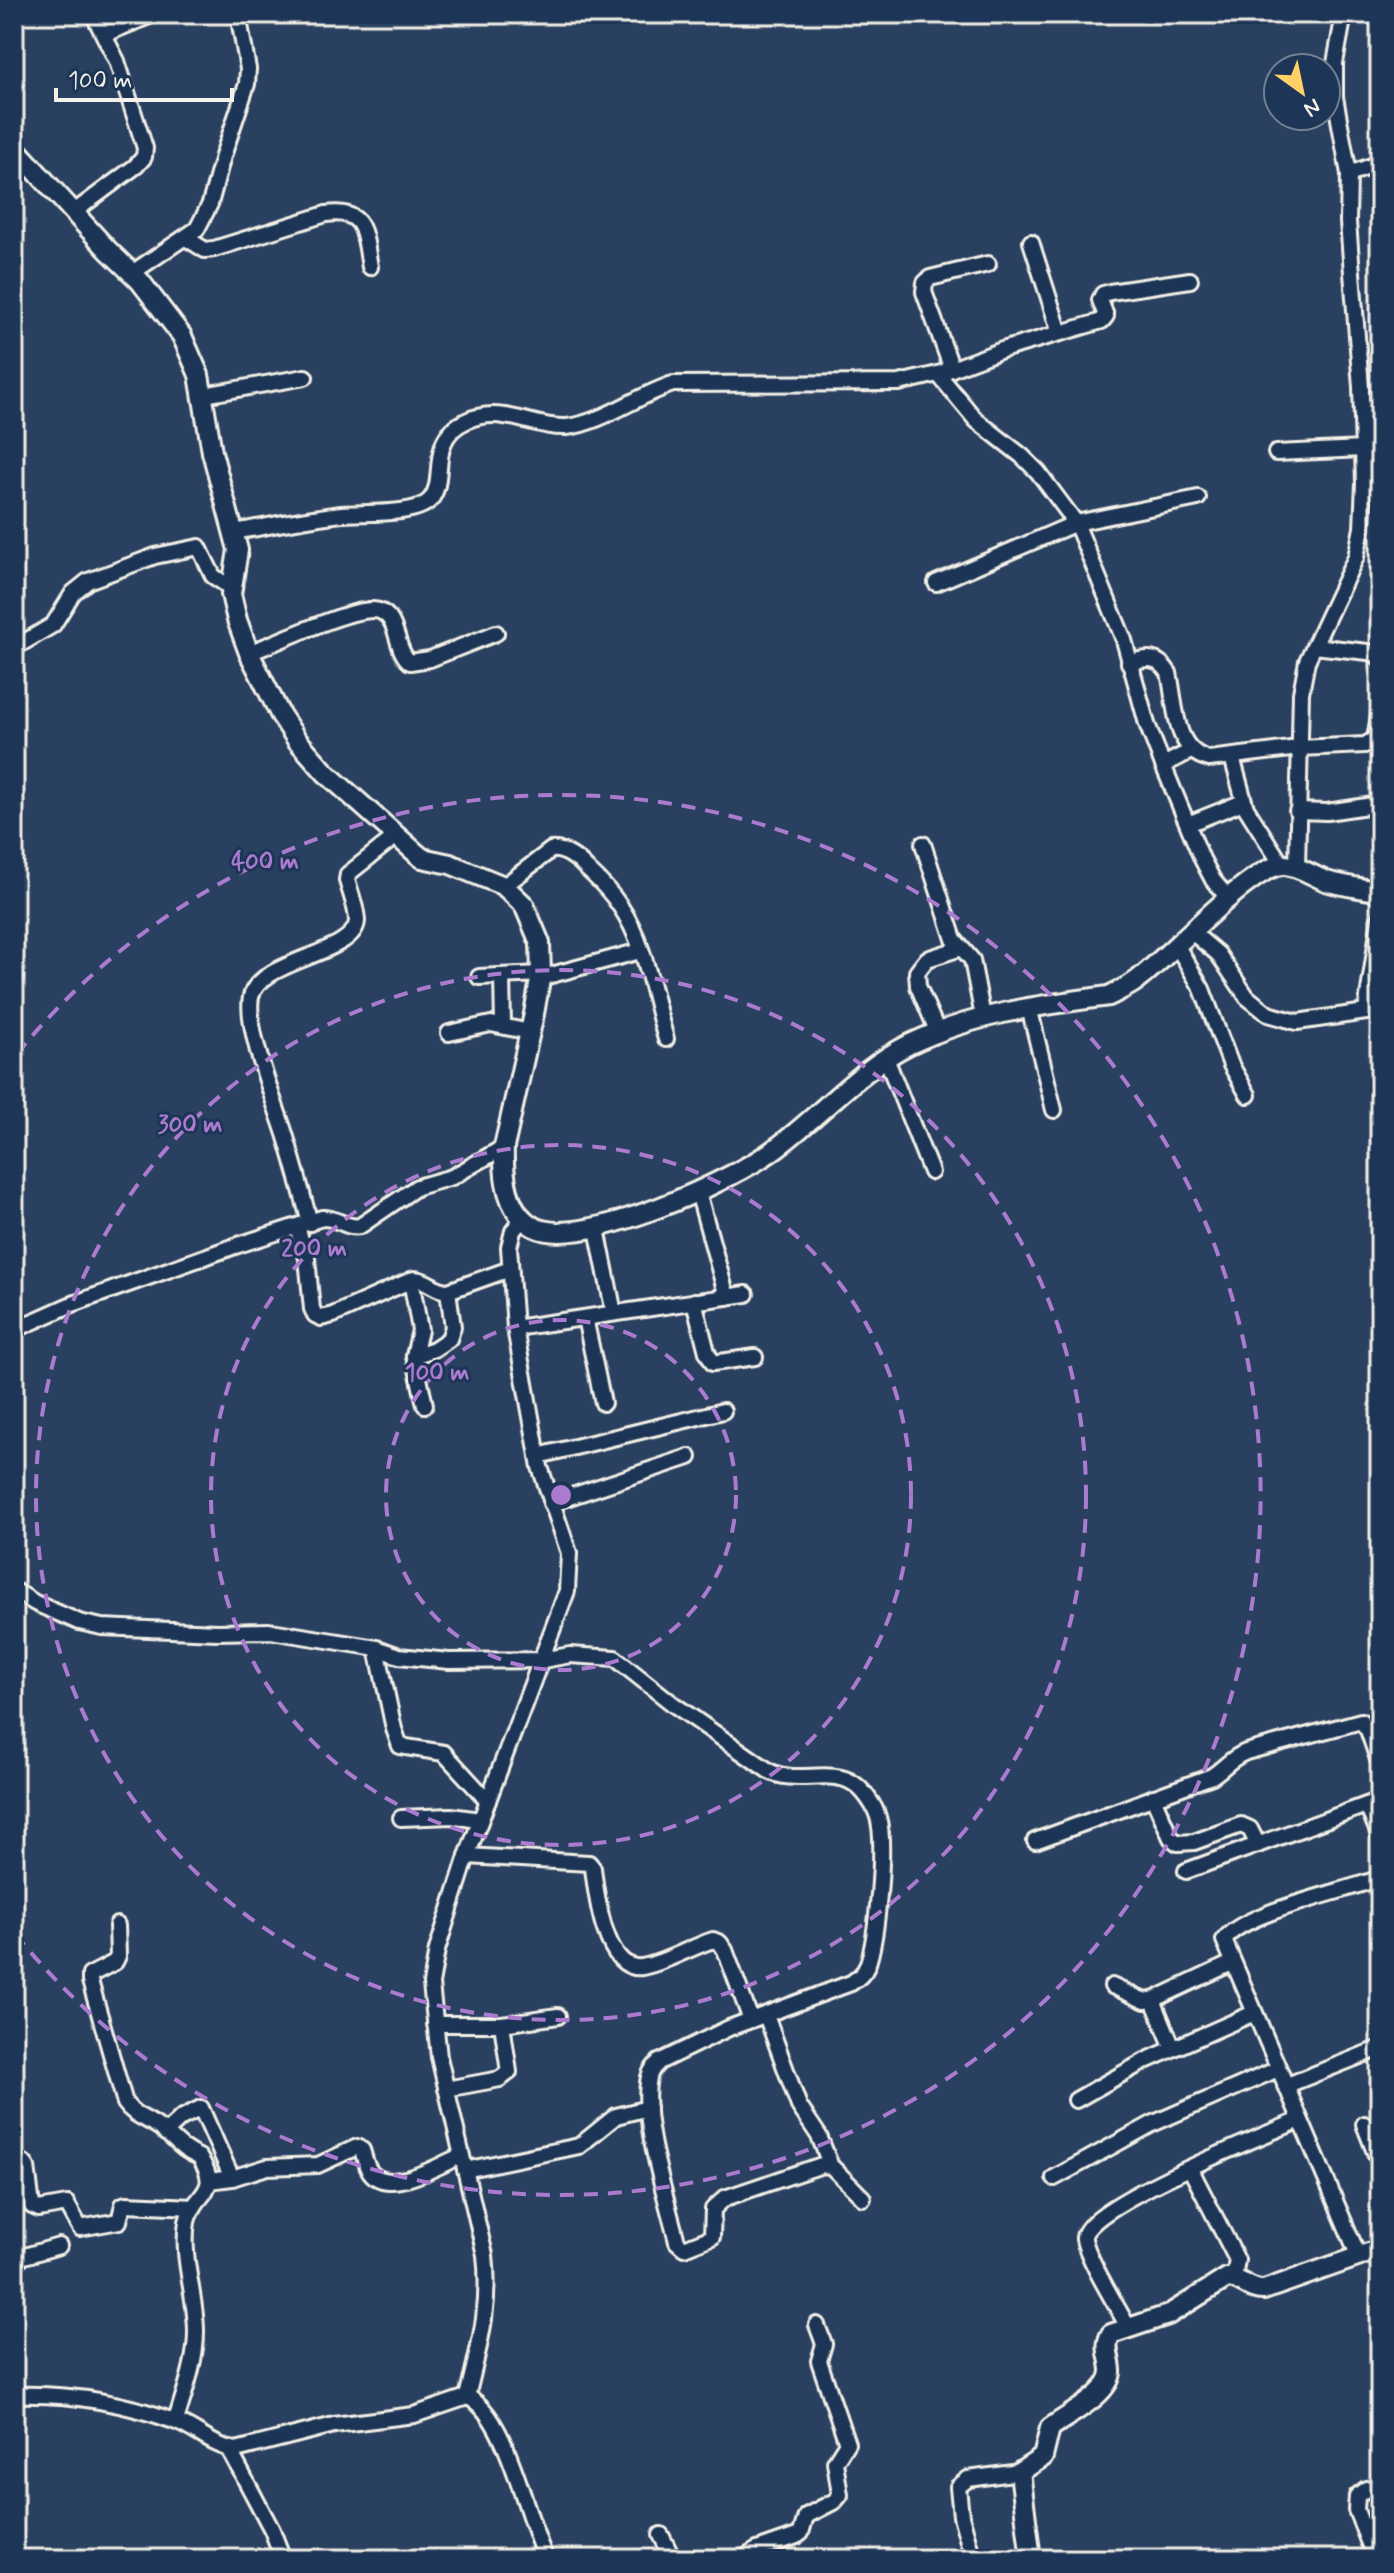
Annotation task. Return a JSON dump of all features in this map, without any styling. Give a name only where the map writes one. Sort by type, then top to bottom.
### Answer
[{"type":"street","points":[[74,212],[136,166],[144,157],[145,148],[117,61],[93,14]]},
{"type":"street","points":[[105,34],[154,14]]},
{"type":"street","points":[[132,273],[197,229],[210,204],[247,84],[248,69],[238,14]]},
{"type":"street","points":[[1289,866],[1297,811],[1301,693],[1307,661],[1356,557],[1362,528],[1361,387],[1348,222],[1349,174],[1335,97],[1335,63],[1344,14]]},
{"type":"street","points":[[14,147],[165,311],[193,357],[204,395],[212,452],[234,532],[238,561],[231,588],[234,612],[249,653],[297,740],[326,773],[422,858],[450,864],[504,886],[524,905],[531,917],[540,943],[540,976],[504,1147],[506,1189],[522,1219],[543,1231],[597,1229],[698,1192],[776,1149],[886,1058],[913,1043],[983,1017],[1109,996],[1134,983],[1228,898],[1267,870],[1289,866],[1330,882],[1380,892]]},
{"type":"street","points":[[1349,174],[1380,163]]},
{"type":"street","points":[[186,238],[205,250],[214,249],[326,214],[343,212],[355,216],[362,229],[370,267]]},
{"type":"street","points":[[1031,242],[1060,333]]},
{"type":"street","points":[[988,264],[930,278],[925,283],[924,292],[945,372],[976,420],[1038,472],[1076,523],[1124,640],[1163,765],[1213,880],[1228,898]]},
{"type":"street","points":[[234,532],[342,514],[417,508],[429,502],[435,492],[439,452],[451,433],[463,421],[486,414],[562,427],[597,419],[651,391],[673,384],[899,383],[945,372],[1002,350],[1102,321],[1106,316],[1100,300],[1103,294],[1190,280]]},
{"type":"street","points":[[204,395],[305,377]]},
{"type":"street","points":[[1276,453],[1363,449]]},
{"type":"street","points":[[936,583],[1076,523],[1198,498]]},
{"type":"street","points":[[14,648],[53,625],[73,593],[88,581],[168,552],[199,547],[213,576],[231,588]]},
{"type":"street","points":[[249,653],[354,613],[373,610],[381,611],[389,618],[404,657],[410,662],[430,659],[496,633]]},
{"type":"street","points":[[1314,646],[1368,652],[1380,659]]},
{"type":"street","points":[[1129,663],[1152,658],[1165,666],[1172,682],[1184,742],[1199,757],[1209,759],[1299,748],[1370,744],[1375,739],[1380,710]]},
{"type":"street","points":[[1163,765],[1191,751]]},
{"type":"street","points":[[1232,757],[1243,802],[1289,866]]},
{"type":"street","points":[[1188,824],[1243,802]]},
{"type":"street","points":[[1297,811],[1327,812],[1380,804]]},
{"type":"street","points":[[396,836],[348,874],[357,920],[353,931],[320,952],[278,969],[260,982],[251,995],[251,1014],[261,1060],[304,1225],[312,1309],[318,1317],[333,1315],[411,1280],[422,1279],[442,1291],[448,1291],[510,1269]]},
{"type":"street","points":[[923,844],[954,939],[972,960],[983,1017]]},
{"type":"street","points":[[504,886],[541,855],[556,849],[583,864],[619,904],[635,933],[666,1039]]},
{"type":"street","points":[[1192,932],[1218,954],[1247,997],[1268,1014],[1297,1022],[1373,1011],[1380,918]]},
{"type":"street","points":[[1177,946],[1202,989],[1231,1065],[1248,1095]]},
{"type":"street","points":[[938,1033],[918,986],[917,972],[927,959],[961,948]]},
{"type":"street","points":[[479,977],[540,976],[640,951]]},
{"type":"street","points":[[502,977],[503,1025]]},
{"type":"street","points":[[1029,1007],[1054,1110]]},
{"type":"street","points":[[449,1033],[482,1025],[503,1025],[530,1032]]},
{"type":"street","points":[[886,1058],[931,1172]]},
{"type":"street","points":[[14,1330],[70,1305],[304,1225],[333,1218],[352,1227],[360,1226],[417,1187],[452,1177],[504,1147]]},
{"type":"street","points":[[698,1192],[727,1297]]},
{"type":"street","points":[[467,2397],[489,2289],[485,2255],[446,2089],[431,1984],[467,1856],[547,1650],[567,1591],[570,1570],[569,1553],[538,1456],[515,1328],[509,1247],[513,1231],[522,1219]]},
{"type":"street","points":[[597,1229],[614,1313]]},
{"type":"street","points":[[411,1280],[420,1330],[414,1356],[425,1405]]},
{"type":"street","points":[[414,1356],[444,1344],[452,1335],[448,1291]]},
{"type":"street","points":[[515,1328],[746,1294]]},
{"type":"street","points":[[694,1301],[709,1360],[717,1364],[755,1357]]},
{"type":"street","points":[[585,1318],[603,1403]]},
{"type":"street","points":[[538,1456],[723,1411]]},
{"type":"street","points":[[551,1503],[689,1457]]},
{"type":"street","points":[[14,1590],[79,1622],[102,1627],[271,1631],[377,1648],[399,1656],[449,1661],[547,1650],[615,1658],[673,1704],[778,1776],[845,1778],[855,1783],[878,1817],[880,1840],[875,1924],[863,1974],[851,1983],[751,2020],[659,2062],[649,2078],[648,2108],[677,2242],[684,2248],[712,2237],[713,2209],[725,2198],[822,2165],[831,2166]]},
{"type":"street","points":[[377,1648],[400,1746],[444,1753],[488,1801]]},
{"type":"street","points":[[1035,1841],[1212,1776],[1231,1758],[1246,1752],[1361,1721],[1368,1730],[1380,1765]]},
{"type":"street","points":[[1153,1797],[1171,1838],[1178,1843],[1194,1842],[1241,1825],[1250,1829],[1258,1845]]},
{"type":"street","points":[[1186,1871],[1374,1802],[1380,1837]]},
{"type":"street","points":[[401,1818],[451,1816],[480,1820]]},
{"type":"street","points":[[467,1856],[589,1863],[593,1868],[604,1926],[613,1951],[623,1963],[641,1967],[713,1940],[725,1950],[751,2020]]},
{"type":"street","points":[[1359,2257],[1224,1940],[1251,1920],[1380,1878]]},
{"type":"street","points":[[117,1925],[118,1956],[115,1962],[90,1975],[90,1981],[125,2103],[183,2150],[199,2157],[209,2181],[206,2194],[194,2207],[187,2223],[185,2260],[196,2334],[176,2421]]},
{"type":"street","points":[[1112,1986],[1140,2000],[1153,2000],[1232,1963]]},
{"type":"street","points":[[1153,2000],[1173,2048]]},
{"type":"street","points":[[1076,2100],[1173,2048],[1254,2013]]},
{"type":"street","points":[[766,2015],[799,2106],[819,2136],[831,2166],[863,2198]]},
{"type":"street","points":[[435,2024],[502,2024],[558,2016]]},
{"type":"street","points":[[446,2089],[506,2076],[509,2065],[502,2024]]},
{"type":"street","points":[[1285,2086],[1380,2048]]},
{"type":"street","points":[[1054,2178],[1152,2124],[1278,2069]]},
{"type":"street","points":[[165,2133],[192,2110],[201,2108],[232,2178]]},
{"type":"street","points":[[209,2181],[232,2178],[256,2169],[318,2165],[360,2147],[367,2167],[374,2175],[382,2180],[397,2182],[463,2163],[579,2146],[616,2116],[648,2108]]},
{"type":"street","points":[[1128,2327],[1092,2258],[1084,2238],[1085,2230],[1121,2203],[1190,2168],[1300,2120]]},
{"type":"street","points":[[1364,2124],[1380,2165]]},
{"type":"street","points":[[14,2164],[24,2163],[27,2167],[32,2206],[39,2209],[67,2204],[80,2228],[119,2221],[122,2207],[126,2204],[194,2207]]},
{"type":"street","points":[[1190,2168],[1237,2260],[1234,2278]]},
{"type":"street","points":[[14,2259],[59,2246]]},
{"type":"street","points":[[973,2559],[961,2516],[958,2487],[968,2479],[1020,2472],[1043,2457],[1050,2428],[1087,2402],[1109,2381],[1111,2368],[1106,2347],[1111,2334],[1168,2315],[1218,2282],[1234,2278],[1255,2291],[1264,2290],[1380,2249]]},
{"type":"street","points":[[742,2559],[757,2550],[797,2536],[806,2516],[835,2501],[840,2495],[835,2462],[847,2443],[819,2361],[824,2344],[817,2325]]},
{"type":"street","points":[[14,2395],[50,2394],[102,2400],[176,2421],[229,2449],[246,2449],[357,2421],[414,2415],[467,2397]]},
{"type":"street","points":[[467,2397],[484,2408],[505,2443],[534,2533],[546,2559]]},
{"type":"street","points":[[229,2449],[272,2530],[283,2559]]},
{"type":"street","points":[[1020,2472],[1031,2559]]},
{"type":"street","points":[[1375,2559],[1356,2510],[1357,2496],[1366,2489],[1380,2486]]},
{"type":"street","points":[[661,2535],[673,2559]]}]
